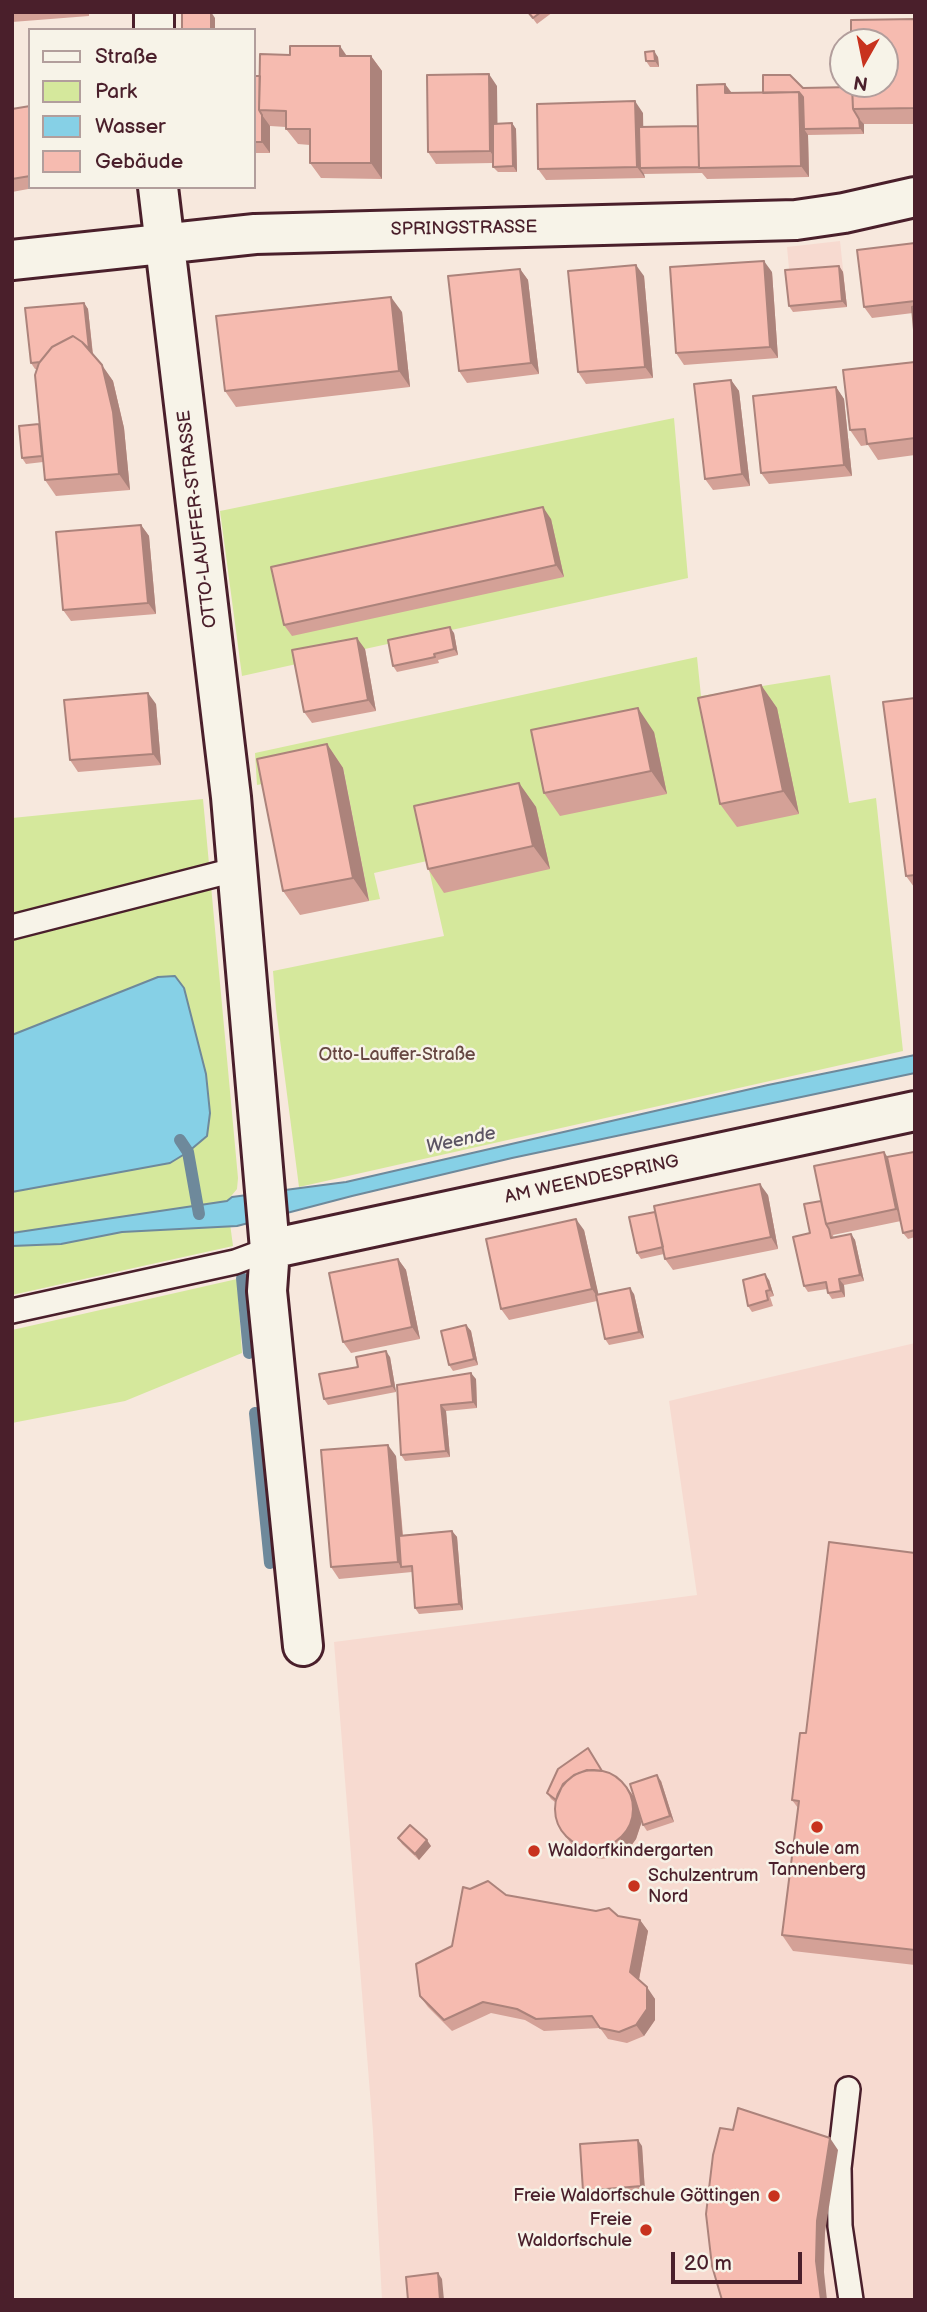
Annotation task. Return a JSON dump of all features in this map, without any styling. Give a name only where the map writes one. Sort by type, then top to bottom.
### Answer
[{"type":"street","name":"OTTO-LAUFFER-STRASSE","points":[[158,189],[231,797],[269,1242],[267,1291],[303,1646]]},
{"type":"street","name":"SPRINGSTRASSE","points":[[12,260],[255,234],[796,220],[844,213],[915,197]]},
{"type":"street","name":"AM WEENDESPRING","points":[[269,1242],[915,1111]]},
{"type":"lane","points":[[12,927],[237,869]]},
{"type":"lane","points":[[12,1311],[235,1262],[269,1242]]},
{"type":"lane","points":[[848,2089],[839,2168],[839,2214],[851,2300]]},
{"type":"shaded area","points":[[840,241],[847,307],[793,312],[787,247]]},
{"type":"shaded area","name":"Schulzentrum Nord","points":[[915,1343],[915,2300],[382,2300],[373,2131],[334,1642],[697,1595],[669,1401]]},
{"type":"green space","points":[[674,418],[688,578],[242,676],[220,511]]},
{"type":"green space","name":"Otto-Lauffer-Straße","points":[[697,657],[701,696],[830,675],[849,803],[876,798],[903,1051],[299,1187],[273,971],[444,936],[427,861],[374,873],[380,899],[369,901],[343,768],[257,785],[255,753]]},
{"type":"green space","points":[[203,799],[238,1178],[237,1189],[227,1201],[233,1246],[12,1295],[12,818]]},
{"type":"green space","points":[[237,1279],[242,1353],[125,1401],[12,1423],[12,1330]]},
{"type":"water","points":[[175,976],[184,988],[206,1074],[210,1113],[207,1136],[170,1163],[12,1192],[12,1035],[158,977]]},
{"type":"water","points":[[915,1055],[915,1073],[512,1158],[237,1226],[122,1232],[61,1244],[12,1246],[12,1233],[227,1201],[232,1197],[346,1182],[768,1085]]},
{"type":"building","points":[[182,12],[211,12],[211,28],[182,28]]},
{"type":"building","points":[[528,12],[541,12],[533,18]]},
{"type":"building","points":[[915,19],[915,108],[853,109],[853,98],[899,98],[899,28],[851,28],[851,20]]},
{"type":"building","points":[[290,46],[340,46],[340,56],[371,56],[371,163],[310,163],[310,129],[286,129],[286,111],[259,110],[260,54],[290,55]]},
{"type":"building","points":[[654,51],[655,61],[646,61],[645,52]]},
{"type":"building","points":[[489,74],[490,151],[428,152],[427,75]]},
{"type":"building","points":[[763,75],[790,75],[803,88],[829,87],[829,98],[852,98],[853,109],[859,119],[860,128],[804,129],[803,97],[799,92],[763,93]]},
{"type":"building","points":[[256,76],[260,76],[262,142],[256,142]]},
{"type":"building","points":[[725,84],[725,93],[799,92],[801,166],[699,168],[697,85]]},
{"type":"building","points":[[635,101],[637,167],[538,169],[537,104]]},
{"type":"building","points":[[28,106],[28,176],[12,179],[12,109]]},
{"type":"building","points":[[512,123],[513,166],[493,167],[493,124]]},
{"type":"building","points":[[698,126],[699,167],[640,168],[639,127]]},
{"type":"building","points":[[915,243],[915,301],[864,307],[857,250]]},
{"type":"building","points":[[764,261],[770,347],[676,353],[670,267]]},
{"type":"building","points":[[636,265],[645,367],[578,372],[568,271]]},
{"type":"building","points":[[839,266],[842,301],[789,306],[785,270]]},
{"type":"building","points":[[520,269],[531,363],[459,371],[448,276]]},
{"type":"building","points":[[391,297],[399,371],[225,391],[216,316]]},
{"type":"building","points":[[84,303],[89,349],[73,336],[52,347],[40,362],[31,363],[25,308]]},
{"type":"building","points":[[915,306],[915,330],[914,330],[912,307]]},
{"type":"building","points":[[73,336],[82,342],[102,365],[113,412],[119,474],[45,480],[35,375],[39,363],[52,347]]},
{"type":"building","points":[[915,362],[915,438],[867,444],[865,429],[850,430],[843,370]]},
{"type":"building","points":[[731,380],[742,474],[705,479],[694,384]]},
{"type":"building","points":[[836,387],[844,465],[761,473],[753,396]]},
{"type":"building","points":[[39,424],[42,456],[22,458],[19,426]]},
{"type":"building","points":[[543,507],[556,565],[284,625],[271,567]]},
{"type":"building","points":[[141,525],[148,603],[63,610],[56,532]]},
{"type":"building","points":[[450,627],[454,649],[434,654],[435,657],[393,666],[388,640]]},
{"type":"building","points":[[357,638],[368,700],[304,712],[292,650]]},
{"type":"building","points":[[761,685],[783,791],[720,804],[698,698]]},
{"type":"building","points":[[148,693],[153,754],[70,760],[64,700]]},
{"type":"building","points":[[915,698],[915,875],[906,876],[883,702]]},
{"type":"building","points":[[638,708],[651,771],[544,793],[531,730]]},
{"type":"building","points":[[327,744],[353,878],[283,891],[257,759]]},
{"type":"building","points":[[519,783],[533,846],[428,869],[414,806]]},
{"type":"building","points":[[884,1152],[896,1209],[826,1224],[814,1166]]},
{"type":"building","points":[[914,1152],[915,1230],[903,1233],[887,1157]]},
{"type":"building","points":[[760,1184],[771,1237],[665,1259],[654,1206]]},
{"type":"building","points":[[821,1201],[831,1238],[851,1234],[860,1275],[839,1279],[841,1291],[828,1293],[826,1282],[804,1286],[793,1237],[810,1233],[804,1204]]},
{"type":"building","points":[[655,1212],[663,1247],[637,1253],[629,1217]]},
{"type":"building","points":[[576,1219],[592,1289],[501,1309],[486,1239]]},
{"type":"building","points":[[398,1259],[412,1327],[343,1342],[329,1273]]},
{"type":"building","points":[[765,1274],[770,1290],[766,1291],[768,1300],[748,1306],[743,1280]]},
{"type":"building","points":[[630,1288],[639,1332],[605,1339],[596,1295]]},
{"type":"building","points":[[466,1325],[474,1359],[449,1365],[441,1331]]},
{"type":"building","points":[[386,1351],[392,1386],[324,1399],[319,1374],[358,1367],[356,1357]]},
{"type":"building","points":[[471,1373],[473,1402],[441,1405],[446,1451],[401,1455],[397,1385]]},
{"type":"building","points":[[388,1445],[398,1562],[331,1567],[321,1450]]},
{"type":"building","points":[[452,1531],[459,1604],[415,1608],[412,1566],[401,1567],[399,1536]]},
{"type":"building","points":[[829,1542],[915,1553],[915,1950],[782,1935],[799,1801],[792,1800],[800,1733],[806,1733]]},
{"type":"building","points":[[588,1748],[602,1771],[587,1770],[574,1775],[563,1784],[556,1800],[547,1793],[558,1769]]},
{"type":"building","points":[[594,1770],[609,1773],[626,1787],[633,1809],[630,1824],[616,1841],[594,1848],[579,1845],[562,1831],[555,1809],[558,1794],[572,1777]]},
{"type":"building","points":[[657,1775],[670,1816],[643,1825],[630,1784]]},
{"type":"building","points":[[410,1825],[427,1840],[415,1854],[398,1838]]},
{"type":"building","points":[[488,1881],[506,1895],[596,1911],[609,1908],[618,1916],[640,1920],[630,1972],[647,1987],[647,2009],[636,2025],[619,2032],[600,2028],[592,2016],[536,2019],[517,2009],[483,2002],[444,2020],[420,1996],[416,1964],[452,1946],[463,1887],[470,1889]]},
{"type":"building","name":"Freie Waldorfschule Göttingen","points":[[738,2108],[830,2138],[817,2221],[816,2261],[821,2300],[722,2300],[712,2266],[706,2214],[713,2155],[720,2128],[733,2130]]},
{"type":"building","points":[[638,2140],[641,2186],[583,2191],[580,2144]]},
{"type":"building","points":[[438,2273],[440,2300],[408,2300],[406,2277]]},
{"type":"waterway","points":[[180,1140],[188,1152],[199,1214]]},
{"type":"waterway","points":[[242,1278],[249,1353]]},
{"type":"waterway","points":[[255,1413],[270,1563]]},
{"type":"place","name":"Schule am Tannenberg","points":[[817,1827]]},
{"type":"place","name":"Waldorfkindergarten","points":[[534,1851]]},
{"type":"place","name":"Schulzentrum Nord","points":[[634,1886]]},
{"type":"place","name":"Freie Waldorfschule Göttingen","points":[[774,2196]]},
{"type":"place","name":"Freie Waldorfschule","points":[[646,2230]]},
{"type":"water label","name":"Weende","points":[[461,1141]]}]
